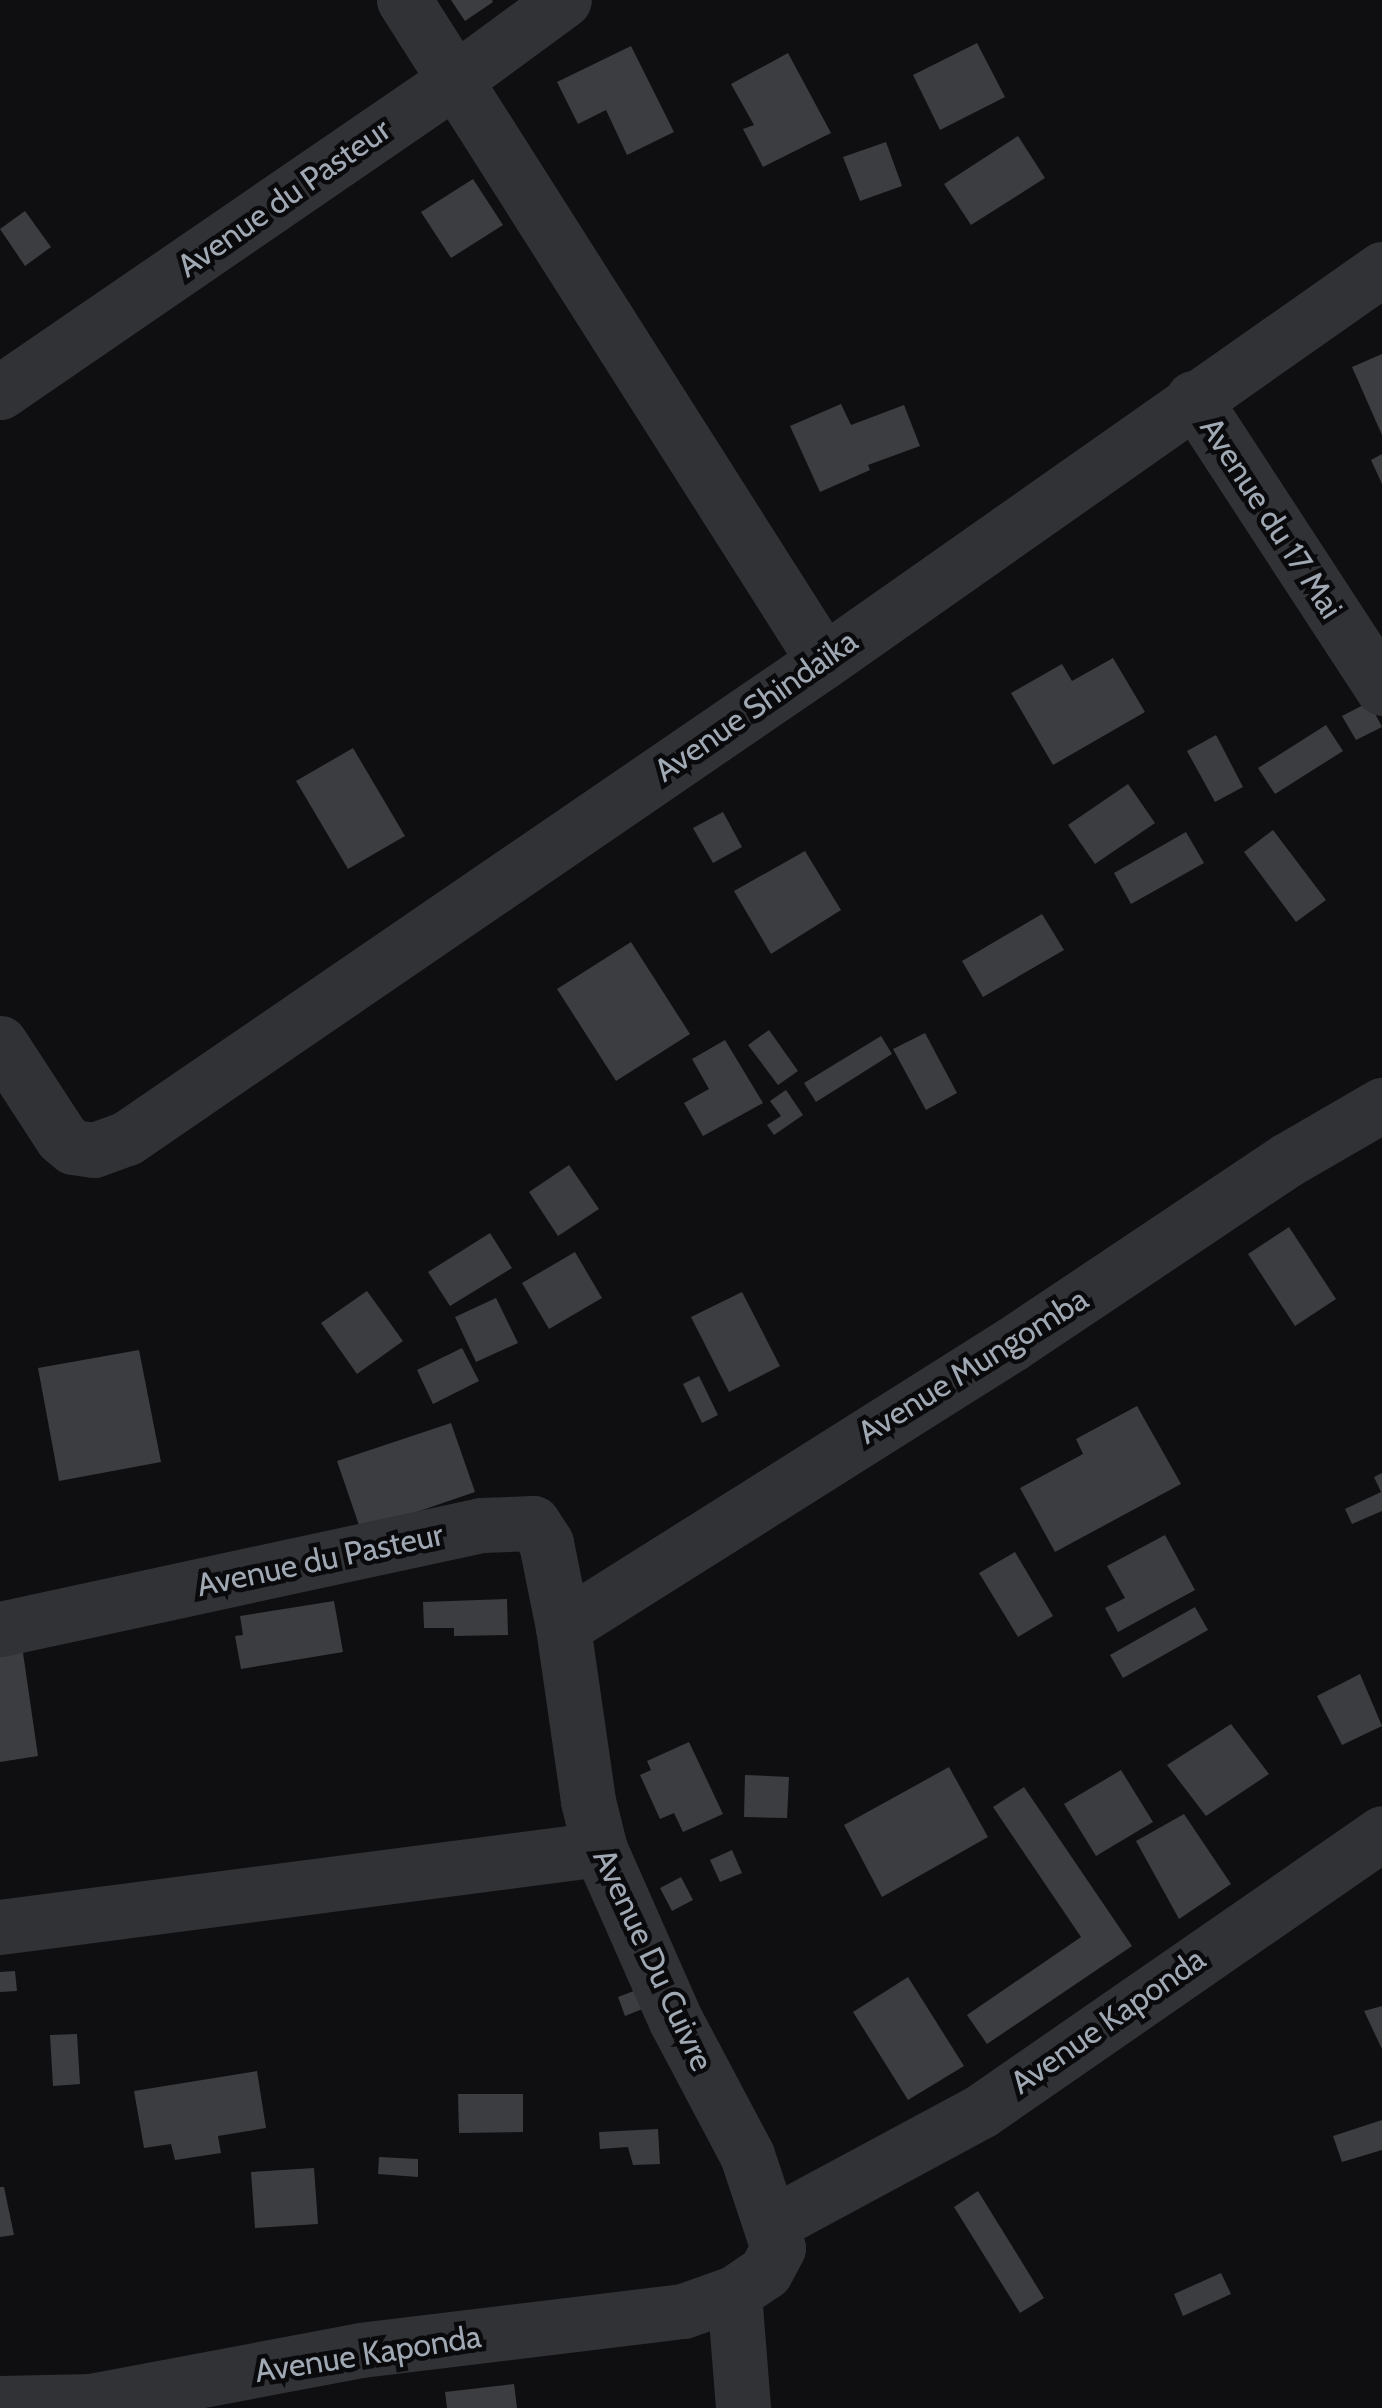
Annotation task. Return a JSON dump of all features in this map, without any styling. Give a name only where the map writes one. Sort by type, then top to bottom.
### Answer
[{"type":"street","points":[[404,0],[824,661]]},
{"type":"street","name":"Avenue du Pasteur","points":[[0,392],[455,80],[564,0]]},
{"type":"street","name":"Avenue Shindaïka","points":[[0,1043],[62,1138],[74,1146],[94,1150],[127,1138],[824,661],[1193,398],[1382,270]]},
{"type":"street","name":"Avenue du 17 Mai","points":[[1193,398],[1382,688]]},
{"type":"street","name":"Avenue Mungomba","points":[[564,1627],[1012,1344],[1287,1160],[1382,1105]]},
{"type":"street","name":"Avenue du Pasteur","points":[[0,1629],[519,1521],[533,1523],[546,1543],[564,1627]]},
{"type":"street","name":"Avenue Du Cuivre","points":[[564,1627],[588,1801],[600,1850],[676,2021],[747,2155],[773,2223]]},
{"type":"street","name":"Avenue Kaponda","points":[[773,2223],[981,2111],[1382,1833]]},
{"type":"street","points":[[0,1928],[600,1850]]},
{"type":"street","points":[[743,2408],[734,2293],[765,2272],[776,2256],[773,2223]]},
{"type":"street","name":"Avenue Kaponda","points":[[0,2403],[92,2401],[360,2350],[684,2310],[734,2293]]},
{"type":"building","points":[[451,0],[492,0],[493,2],[465,21]]},
{"type":"building","points":[[977,43],[1005,97],[940,130],[913,75]]},
{"type":"building","points":[[631,46],[674,132],[627,155],[606,110],[578,124],[557,82]]},
{"type":"building","points":[[788,53],[831,133],[763,167],[743,129],[754,125],[731,84]]},
{"type":"building","points":[[1018,136],[1045,178],[971,225],[944,184]]},
{"type":"building","points":[[886,142],[902,186],[860,201],[843,157]]},
{"type":"building","points":[[473,179],[503,225],[451,258],[421,212]]},
{"type":"building","points":[[25,211],[51,247],[25,266],[0,229]]},
{"type":"building","points":[[1382,354],[1382,435],[1352,367]]},
{"type":"building","points":[[841,404],[851,425],[904,405],[920,446],[868,465],[870,470],[820,492],[790,426]]},
{"type":"building","points":[[1382,454],[1382,484],[1371,460]]},
{"type":"building","points":[[1113,658],[1145,712],[1053,765],[1011,693],[1062,664],[1072,681]]},
{"type":"building","points":[[1369,702],[1382,727],[1356,740],[1342,716]]},
{"type":"building","points":[[1326,725],[1343,751],[1275,794],[1258,768]]},
{"type":"building","points":[[1216,735],[1243,787],[1215,802],[1187,751]]},
{"type":"building","points":[[353,748],[405,836],[348,869],[296,781]]},
{"type":"building","points":[[1128,784],[1155,823],[1095,864],[1068,825]]},
{"type":"building","points":[[723,812],[742,847],[713,863],[693,828]]},
{"type":"building","points":[[1273,830],[1326,900],[1296,922],[1244,852]]},
{"type":"building","points":[[1186,832],[1204,863],[1131,904],[1114,873]]},
{"type":"building","points":[[805,851],[841,910],[771,954],[734,891]]},
{"type":"building","points":[[1042,914],[1064,950],[983,997],[962,961]]},
{"type":"building","points":[[631,942],[690,1034],[616,1081],[557,989]]},
{"type":"building","points":[[769,1030],[798,1071],[778,1085],[748,1045]]},
{"type":"building","points":[[925,1033],[957,1093],[926,1110],[893,1049]]},
{"type":"building","points":[[881,1036],[892,1054],[816,1102],[804,1083]]},
{"type":"building","points":[[725,1040],[763,1103],[703,1136],[684,1103],[709,1089],[692,1059]]},
{"type":"building","points":[[786,1090],[803,1115],[774,1135],[767,1125],[781,1116],[770,1101]]},
{"type":"building","points":[[569,1165],[599,1209],[558,1236],[529,1192]]},
{"type":"building","points":[[1289,1227],[1336,1299],[1295,1326],[1248,1254]]},
{"type":"building","points":[[490,1233],[512,1268],[450,1306],[428,1272]]},
{"type":"building","points":[[575,1252],[602,1298],[549,1329],[522,1283]]},
{"type":"building","points":[[367,1291],[403,1341],[357,1374],[321,1323]]},
{"type":"building","points":[[742,1292],[780,1366],[729,1392],[691,1317]]},
{"type":"building","points":[[496,1298],[518,1343],[476,1362],[455,1317]]},
{"type":"building","points":[[462,1348],[479,1381],[433,1404],[417,1370]]},
{"type":"building","points":[[139,1350],[161,1462],[59,1481],[38,1368]]},
{"type":"building","points":[[699,1376],[718,1415],[702,1423],[683,1384]]},
{"type":"building","points":[[1137,1406],[1181,1484],[1055,1552],[1020,1488],[1083,1454],[1076,1439]]},
{"type":"building","points":[[451,1423],[475,1492],[361,1531],[337,1461]]},
{"type":"building","points":[[1382,1473],[1382,1511],[1352,1524],[1345,1509],[1381,1492],[1374,1477]]},
{"type":"building","points":[[1165,1535],[1195,1590],[1118,1632],[1105,1608],[1125,1598],[1107,1566]]},
{"type":"building","points":[[1015,1552],[1053,1616],[1018,1637],[979,1573]]},
{"type":"building","points":[[507,1599],[508,1635],[454,1636],[454,1628],[424,1628],[423,1602]]},
{"type":"building","points":[[334,1601],[343,1652],[241,1669],[235,1636],[243,1635],[240,1616]]},
{"type":"building","points":[[1195,1607],[1208,1630],[1123,1678],[1110,1655]]},
{"type":"building","points":[[21,1639],[38,1756],[0,1762],[0,1641]]},
{"type":"building","points":[[1360,1674],[1382,1726],[1342,1745],[1317,1696]]},
{"type":"building","points":[[1231,1724],[1269,1774],[1206,1816],[1167,1765]]},
{"type":"building","points":[[689,1742],[723,1814],[683,1832],[674,1813],[660,1819],[640,1775],[651,1770],[647,1761]]},
{"type":"building","points":[[949,1767],[988,1837],[882,1897],[844,1825]]},
{"type":"building","points":[[1121,1770],[1153,1822],[1096,1856],[1064,1804]]},
{"type":"building","points":[[745,1775],[789,1777],[787,1818],[744,1817]]},
{"type":"building","points":[[1024,1787],[1132,1946],[987,2044],[967,2015],[1081,1937],[993,1807]]},
{"type":"building","points":[[1184,1814],[1231,1884],[1179,1919],[1136,1841]]},
{"type":"building","points":[[732,1850],[742,1873],[720,1882],[710,1860]]},
{"type":"building","points":[[681,1877],[693,1900],[672,1911],[660,1888]]},
{"type":"building","points":[[15,1971],[17,1991],[0,1992],[0,1972]]},
{"type":"building","points":[[908,1977],[964,2066],[908,2100],[853,2012]]},
{"type":"building","points":[[639,1989],[645,2008],[625,2016],[618,1997]]},
{"type":"building","points":[[1382,2006],[1382,2049],[1364,2011]]},
{"type":"building","points":[[77,2034],[80,2084],[53,2086],[50,2035]]},
{"type":"building","points":[[257,2071],[266,2128],[218,2136],[221,2153],[175,2160],[171,2144],[144,2148],[134,2091]]},
{"type":"building","points":[[458,2094],[523,2094],[523,2132],[459,2133]]},
{"type":"building","points":[[1382,2120],[1382,2150],[1342,2162],[1333,2136]]},
{"type":"building","points":[[658,2129],[660,2164],[633,2165],[628,2147],[600,2149],[599,2132]]},
{"type":"building","points":[[379,2157],[418,2159],[418,2177],[378,2174]]},
{"type":"building","points":[[314,2168],[318,2224],[255,2228],[251,2172]]},
{"type":"building","points":[[0,2187],[4,2187],[14,2235],[0,2237]]},
{"type":"building","points":[[978,2191],[1044,2298],[1020,2313],[954,2207]]},
{"type":"building","points":[[1221,2273],[1231,2294],[1183,2316],[1174,2294]]},
{"type":"building","points":[[514,2384],[517,2408],[447,2408],[445,2392]]}]
